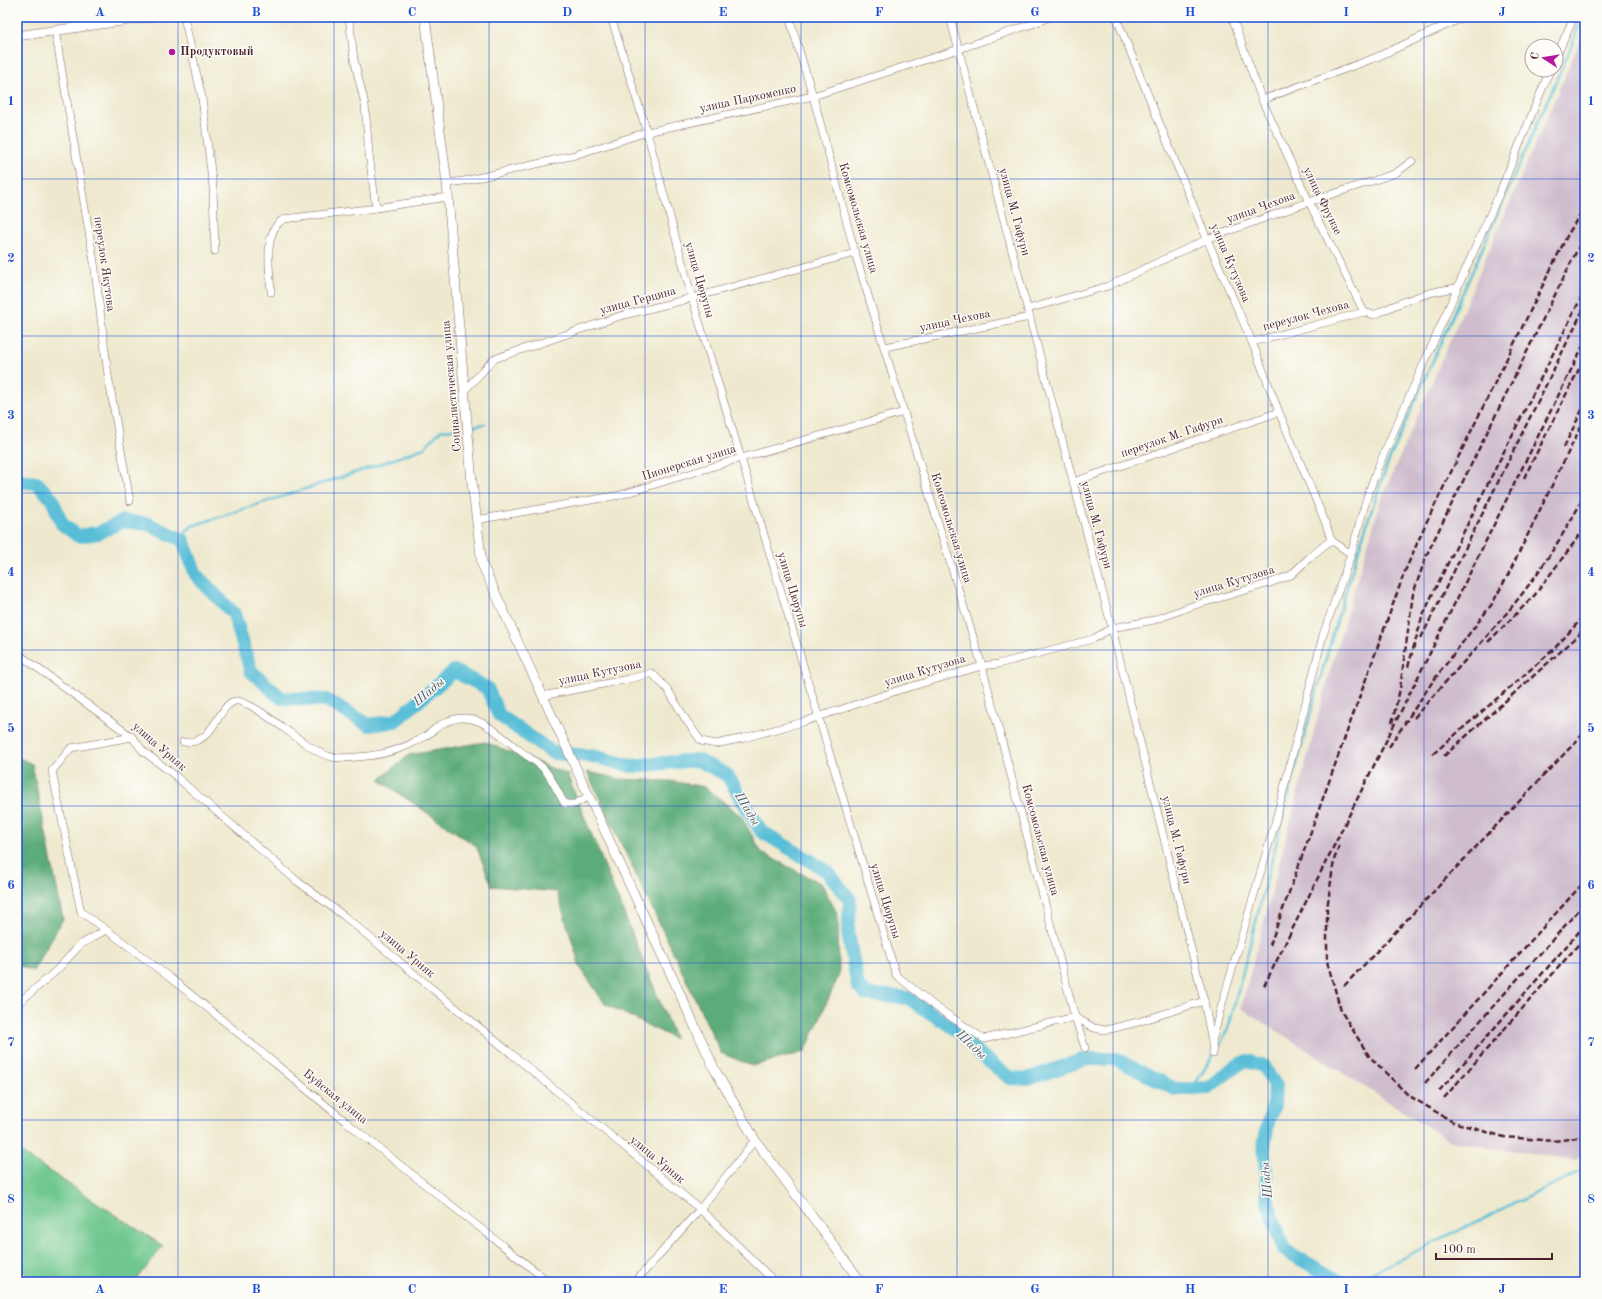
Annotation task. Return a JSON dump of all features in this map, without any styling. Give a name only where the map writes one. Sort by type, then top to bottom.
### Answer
[{"type":"street","points":[[17,36],[150,17]]},
{"type":"street","points":[[184,17],[202,98],[213,188],[215,251]]},
{"type":"street","points":[[349,17],[354,59],[366,105],[369,154],[376,208]]},
{"type":"street","name":"Социалистическая улица","points":[[425,17],[447,183],[468,439],[482,564],[715,1070],[755,1140],[861,1282]]},
{"type":"street","name":"улица Цюрупы","points":[[611,17],[647,132],[692,298],[896,975],[936,1008],[984,1039],[1075,1017]]},
{"type":"street","name":"Комсомольская улица","points":[[789,17],[813,96],[855,253],[982,666],[1084,1048]]},
{"type":"street","name":"улица М. Гафури","points":[[950,17],[1112,628],[1204,1001],[1212,1042]]},
{"type":"street","name":"улица Пархоменко","points":[[447,183],[464,181],[575,155],[647,132],[813,96],[959,49],[1035,23],[1048,17]]},
{"type":"street","name":"улица Кутузова","points":[[542,696],[652,673],[668,690],[701,741],[716,744],[744,738],[818,717],[899,690],[982,666],[998,664],[1093,639],[1112,628],[1154,620],[1192,606],[1270,583],[1291,575],[1331,540],[1326,524],[1279,412],[1252,342],[1207,239],[1116,17]]},
{"type":"street","name":"улица Фрунзе","points":[[1232,17],[1262,100],[1309,202],[1364,312]]},
{"type":"street","points":[[1262,100],[1377,57],[1455,18],[1464,17]]},
{"type":"street","points":[[1564,39],[1574,17]]},
{"type":"street","name":"переулок Якутова","points":[[55,30],[94,262],[108,375],[130,501]]},
{"type":"street","points":[[1212,1054],[1212,1042],[1275,823],[1323,635],[1351,554],[1367,497],[1378,467],[1500,192],[1547,78]]},
{"type":"street","name":"улица Чехова","points":[[885,348],[1029,313],[1108,286],[1207,239],[1309,202],[1396,173],[1412,161]]},
{"type":"street","points":[[272,292],[269,243],[272,231],[277,222],[284,219],[376,208],[448,197]]},
{"type":"street","name":"улица Герцина","points":[[464,391],[494,359],[620,316],[692,298],[855,253]]},
{"type":"street","name":"переулок Чехова","points":[[1252,342],[1364,312],[1374,315],[1391,306],[1429,293],[1457,288]]},
{"type":"street","name":"Пионерская улица","points":[[476,520],[620,495],[741,458],[904,412]]},
{"type":"street","name":"переулок М. Гафури","points":[[1073,482],[1279,412]]},
{"type":"street","points":[[1331,540],[1351,554]]},
{"type":"street","name":"улица Урняк","points":[[17,653],[132,736],[143,751],[297,881],[344,916],[700,1210],[775,1282]]},
{"type":"street","points":[[183,742],[203,738],[228,705],[236,701],[244,702],[302,742],[328,756],[343,758],[394,752],[420,739],[445,723],[460,718],[473,719],[493,728],[543,768],[565,804],[576,804],[589,796]]},
{"type":"street","name":"Буйская улица","points":[[132,736],[71,748],[52,771],[80,912],[106,930],[230,1025],[345,1120],[549,1282]]},
{"type":"street","points":[[17,1003],[56,971],[81,944],[106,930]]},
{"type":"street","points":[[1075,1017],[1094,1028],[1106,1030],[1138,1022],[1204,1001]]},
{"type":"street","points":[[635,1282],[700,1210],[755,1140]]},
{"type":"shaded area","points":[[1585,29],[1585,1155],[1575,1160],[1450,1141],[1241,1008],[1333,660],[1381,500]]},
{"type":"green space","points":[[485,742],[567,774],[675,1039],[605,1004],[580,967],[557,892],[492,886],[476,846],[379,780],[409,755]]},
{"type":"green space","points":[[17,757],[32,764],[63,919],[33,971],[17,965]]},
{"type":"green space","points":[[587,772],[621,779],[670,781],[705,787],[741,816],[762,853],[822,884],[838,915],[839,975],[805,1052],[752,1066],[721,1053]]},
{"type":"green space","points":[[17,1150],[163,1246],[135,1282],[37,1282],[17,1268]]},
{"type":"waterway","points":[[1192,1089],[1228,1029],[1321,674],[1387,465],[1571,47],[1582,17]]},
{"type":"waterway","points":[[470,427],[485,424]]},
{"type":"waterway","points":[[179,538],[192,526],[369,468],[424,448],[440,431],[465,427]]},
{"type":"waterway","name":"Шады","points":[[17,481],[37,483],[52,499],[62,524],[78,536],[98,533],[123,521],[148,524],[183,540],[196,575],[234,614],[251,671],[281,698],[326,700],[369,725],[395,721],[454,671],[487,688],[499,715],[553,753],[592,756],[631,766],[698,760],[727,775],[761,831],[827,871],[850,900],[848,934],[858,986],[866,994],[908,998],[963,1034],[977,1052],[1010,1078],[1027,1079],[1086,1059],[1116,1059],[1175,1089],[1192,1089],[1209,1088],[1234,1067],[1247,1061],[1264,1066],[1275,1085],[1274,1104],[1268,1122],[1264,1146],[1268,1203],[1284,1250],[1341,1282]]},
{"type":"waterway","points":[[1353,1282],[1585,1169]]},
{"type":"railway","points":[[1270,945],[1405,571],[1426,523],[1567,236],[1585,206]]},
{"type":"railway","points":[[1392,723],[1400,689],[1413,594],[1427,554],[1585,234]]},
{"type":"railway","points":[[1408,667],[1422,618],[1434,591],[1585,290]]},
{"type":"railway","points":[[1421,638],[1585,306]]},
{"type":"railway","points":[[1264,986],[1585,342]]},
{"type":"railway","points":[[1524,478],[1585,357]]},
{"type":"railway","points":[[1564,447],[1585,404]]},
{"type":"railway","points":[[1389,747],[1433,681],[1492,604],[1509,573],[1585,418]]},
{"type":"railway","points":[[1414,718],[1512,607],[1557,544],[1585,495]]},
{"type":"railway","points":[[1488,642],[1534,596],[1585,528]]},
{"type":"railway","points":[[1433,754],[1553,650],[1585,615]]},
{"type":"railway","points":[[1444,756],[1578,636],[1585,627]]},
{"type":"railway","points":[[1344,986],[1585,732]]},
{"type":"railway","points":[[1339,846],[1334,860],[1327,909],[1327,961],[1341,1011],[1369,1056],[1408,1095],[1453,1122],[1504,1137],[1554,1141],[1585,1137]]},
{"type":"railway","points":[[1415,1069],[1585,881]]},
{"type":"railway","points":[[1425,1083],[1585,903]]},
{"type":"railway","points":[[1439,1091],[1585,925]]},
{"type":"railway","points":[[1444,1098],[1585,937]]},
{"type":"place","name":"Продуктовый","points":[[172,52]]}]
